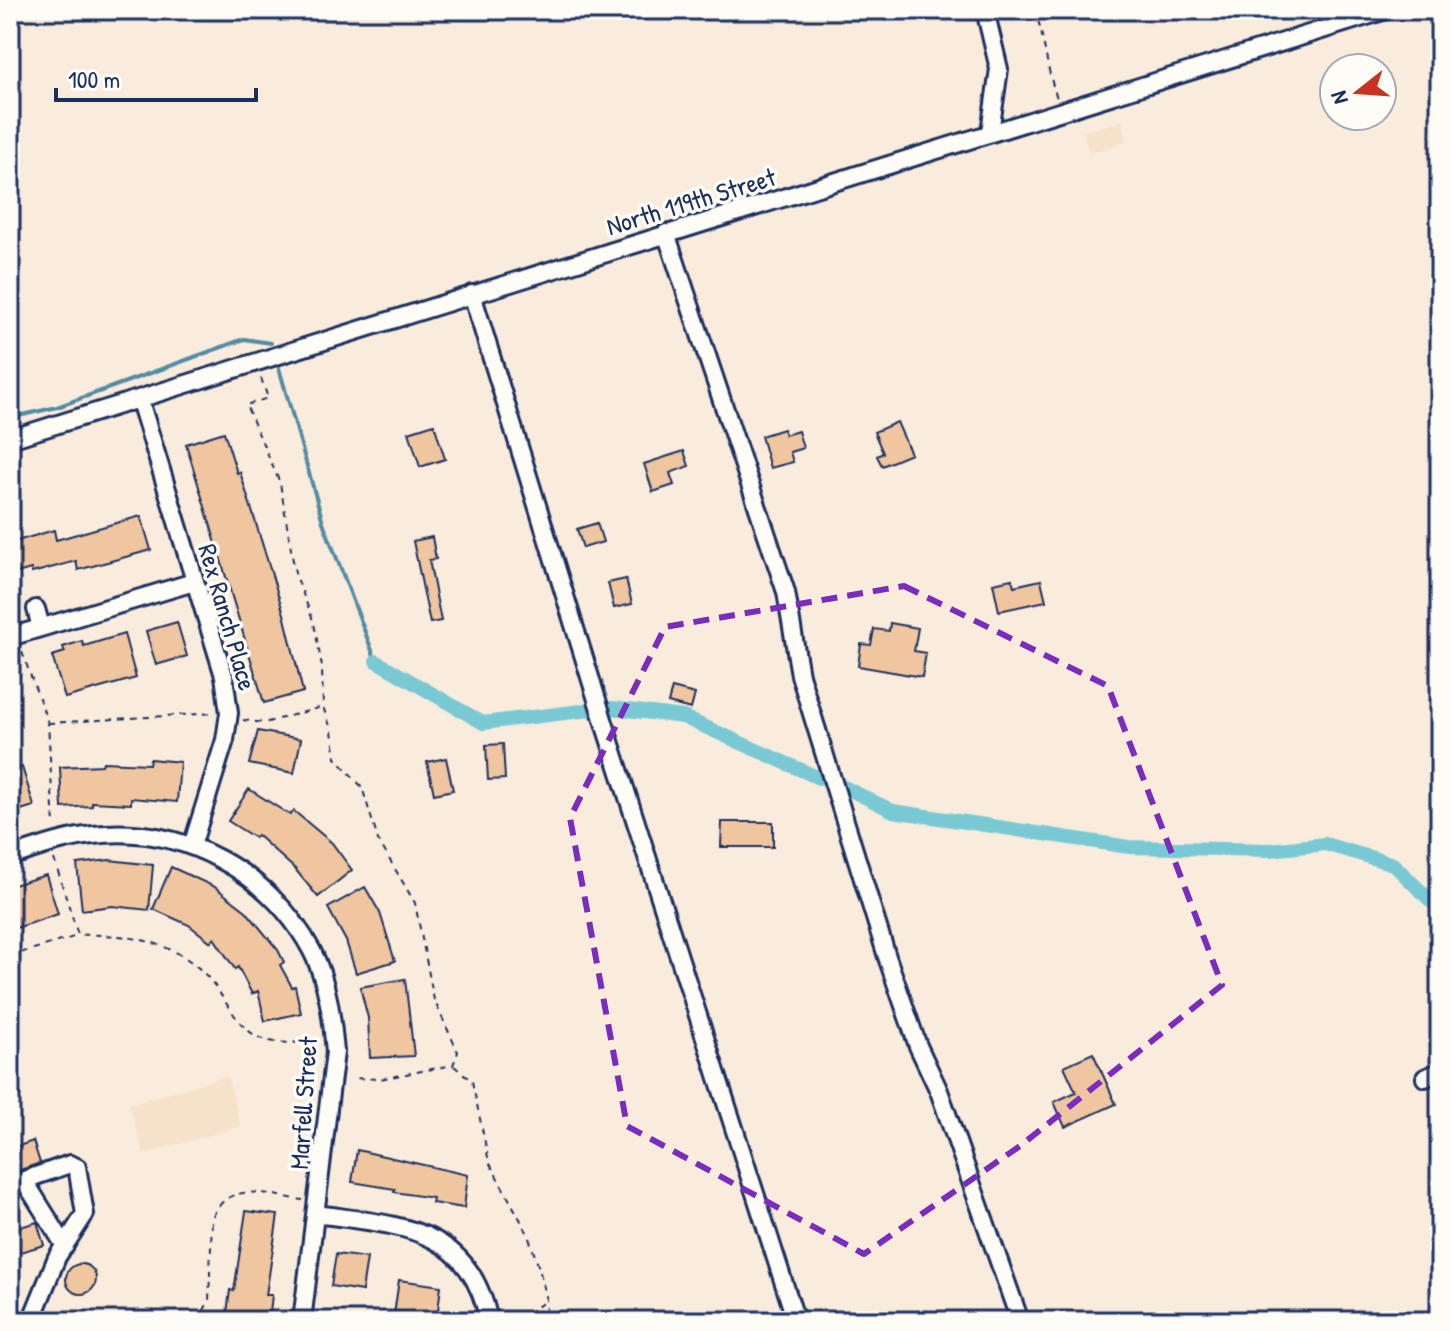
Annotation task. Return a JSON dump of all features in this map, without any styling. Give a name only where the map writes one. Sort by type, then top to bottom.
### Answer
[{"type":"street","points":[[985,10],[999,69],[990,132]]},
{"type":"street","name":"North 119th Street","points":[[10,439],[140,401],[666,233],[1386,10]]},
{"type":"street","points":[[666,233],[786,592],[800,675],[888,960],[918,1046],[939,1091],[1020,1321]]},
{"type":"street","points":[[472,294],[606,729],[796,1321]]},
{"type":"street","name":"Rex Ranch Place","points":[[140,401],[224,676],[229,713],[225,740],[192,846]]},
{"type":"street","points":[[10,637],[194,582]]},
{"type":"street","points":[[36,609],[41,627]]},
{"type":"street","name":"Marfell Street","points":[[10,857],[96,835],[144,835],[192,846],[251,878],[277,901],[313,953],[325,984],[335,1052],[313,1207],[302,1321]]},
{"type":"street","points":[[31,1321],[65,1246],[85,1214],[77,1167],[70,1164],[17,1182],[65,1246]]},
{"type":"street","points":[[313,1207],[400,1226],[443,1243],[466,1263],[482,1290],[489,1321]]},
{"type":"path","points":[[1035,10],[1043,38],[1046,68],[1061,110]]},
{"type":"path","points":[[257,364],[268,398],[246,405],[280,483],[295,573],[314,623],[322,667],[323,707],[332,731],[336,758],[362,787],[378,840],[415,903],[434,1000],[457,1047],[458,1057],[453,1065],[380,1079],[352,1078]]},
{"type":"path","points":[[22,652],[48,723],[54,826]]},
{"type":"path","points":[[245,721],[264,723],[323,707]]},
{"type":"path","points":[[48,723],[211,713]]},
{"type":"path","points":[[53,855],[78,935]]},
{"type":"path","points":[[10,956],[78,935],[113,934],[154,941],[198,969],[251,1033],[279,1043],[319,1041]]},
{"type":"path","points":[[453,1065],[472,1081],[489,1162],[527,1232],[546,1301],[546,1321]]},
{"type":"path","points":[[198,1321],[209,1301],[212,1218],[217,1205],[225,1197],[239,1192],[313,1207]]},
{"type":"path","points":[[505,1320],[521,1317],[546,1301]]},
{"type":"highlighted area","points":[[904,586],[1108,686],[1222,985],[1020,1146],[864,1254],[627,1126],[570,818],[665,627]]},
{"type":"shaded area","points":[[1122,121],[1127,142],[1089,153],[1083,132]]},
{"type":"shaded area","points":[[227,1076],[241,1126],[144,1154],[129,1104]]},
{"type":"building","points":[[897,422],[911,454],[882,466],[877,456],[883,453],[874,432]]},
{"type":"building","points":[[434,424],[445,459],[420,467],[409,432]]},
{"type":"building","points":[[783,429],[785,435],[798,431],[803,448],[790,452],[793,462],[770,468],[761,436]]},
{"type":"building","points":[[224,432],[237,473],[240,472],[284,614],[303,692],[264,703],[186,444]]},
{"type":"building","points":[[684,451],[689,466],[670,473],[674,485],[653,492],[644,464]]},
{"type":"building","points":[[141,516],[151,550],[78,570],[76,561],[32,573],[31,569],[10,575],[10,543],[54,530],[56,540]]},
{"type":"building","points":[[597,523],[603,542],[583,548],[577,529]]},
{"type":"building","points":[[432,537],[436,559],[429,560],[441,621],[430,623],[413,541]]},
{"type":"building","points":[[626,579],[632,604],[614,608],[608,583]]},
{"type":"building","points":[[1012,579],[1014,586],[1041,580],[1046,601],[999,611],[993,583]]},
{"type":"building","points":[[177,622],[187,656],[156,665],[146,631]]},
{"type":"building","points":[[890,623],[918,628],[914,651],[926,653],[922,677],[858,666],[861,644],[871,645],[874,629],[889,631]]},
{"type":"building","points":[[124,634],[136,678],[65,698],[52,656],[65,652],[63,647],[82,641],[84,646]]},
{"type":"building","points":[[672,688],[695,694],[691,709],[668,703]]},
{"type":"building","points":[[258,731],[301,739],[294,773],[249,764]]},
{"type":"building","points":[[503,744],[505,779],[488,780],[486,745]]},
{"type":"building","points":[[446,758],[453,790],[434,794],[427,762]]},
{"type":"building","points":[[150,759],[180,762],[177,802],[131,798],[131,804],[92,802],[92,806],[62,808],[60,767],[102,765],[103,762],[149,764]]},
{"type":"building","points":[[22,767],[34,806],[10,813],[10,771]]},
{"type":"building","points":[[249,789],[290,815],[294,811],[332,843],[352,870],[318,897],[295,869],[257,835],[255,838],[228,821]]},
{"type":"building","points":[[722,822],[773,822],[773,847],[721,847]]},
{"type":"building","points":[[109,860],[153,865],[149,910],[112,906],[82,910],[77,864]]},
{"type":"building","points":[[171,867],[215,887],[246,911],[278,950],[284,962],[280,965],[292,987],[295,986],[301,1013],[265,1021],[258,991],[252,994],[238,967],[235,969],[214,938],[211,942],[189,925],[153,909]]},
{"type":"building","points":[[46,875],[58,914],[10,930],[10,886]]},
{"type":"building","points":[[365,887],[380,913],[395,961],[356,973],[346,941],[328,908]]},
{"type":"building","points":[[405,979],[414,1056],[370,1058],[368,1018],[360,987]]},
{"type":"building","points":[[1093,1053],[1116,1104],[1065,1127],[1054,1102],[1076,1092],[1064,1066]]},
{"type":"building","points":[[33,1141],[40,1163],[12,1173],[10,1149]]},
{"type":"building","points":[[357,1150],[468,1175],[464,1208],[432,1203],[433,1198],[394,1192],[395,1189],[352,1182]]},
{"type":"building","points":[[246,1211],[278,1215],[266,1295],[272,1295],[269,1321],[226,1321],[230,1290],[234,1291]]},
{"type":"building","points":[[37,1222],[44,1245],[10,1255],[10,1230]]},
{"type":"building","points":[[336,1254],[367,1258],[362,1291],[331,1286]]},
{"type":"building","points":[[81,1264],[92,1268],[96,1279],[92,1290],[81,1294],[70,1290],[66,1279],[70,1268]]},
{"type":"building","points":[[399,1280],[441,1286],[437,1318],[410,1314],[410,1321],[393,1321]]},
{"type":"waterway","points":[[10,418],[57,407],[244,339],[271,343]]},
{"type":"waterway","points":[[279,368],[323,522],[376,661]]},
{"type":"waterway","points":[[376,661],[483,723],[590,710]]},
{"type":"waterway","points":[[612,708],[683,717],[819,778]]},
{"type":"waterway","points":[[844,787],[893,811],[1129,847],[1270,850],[1325,844],[1393,864],[1440,910]]}]
